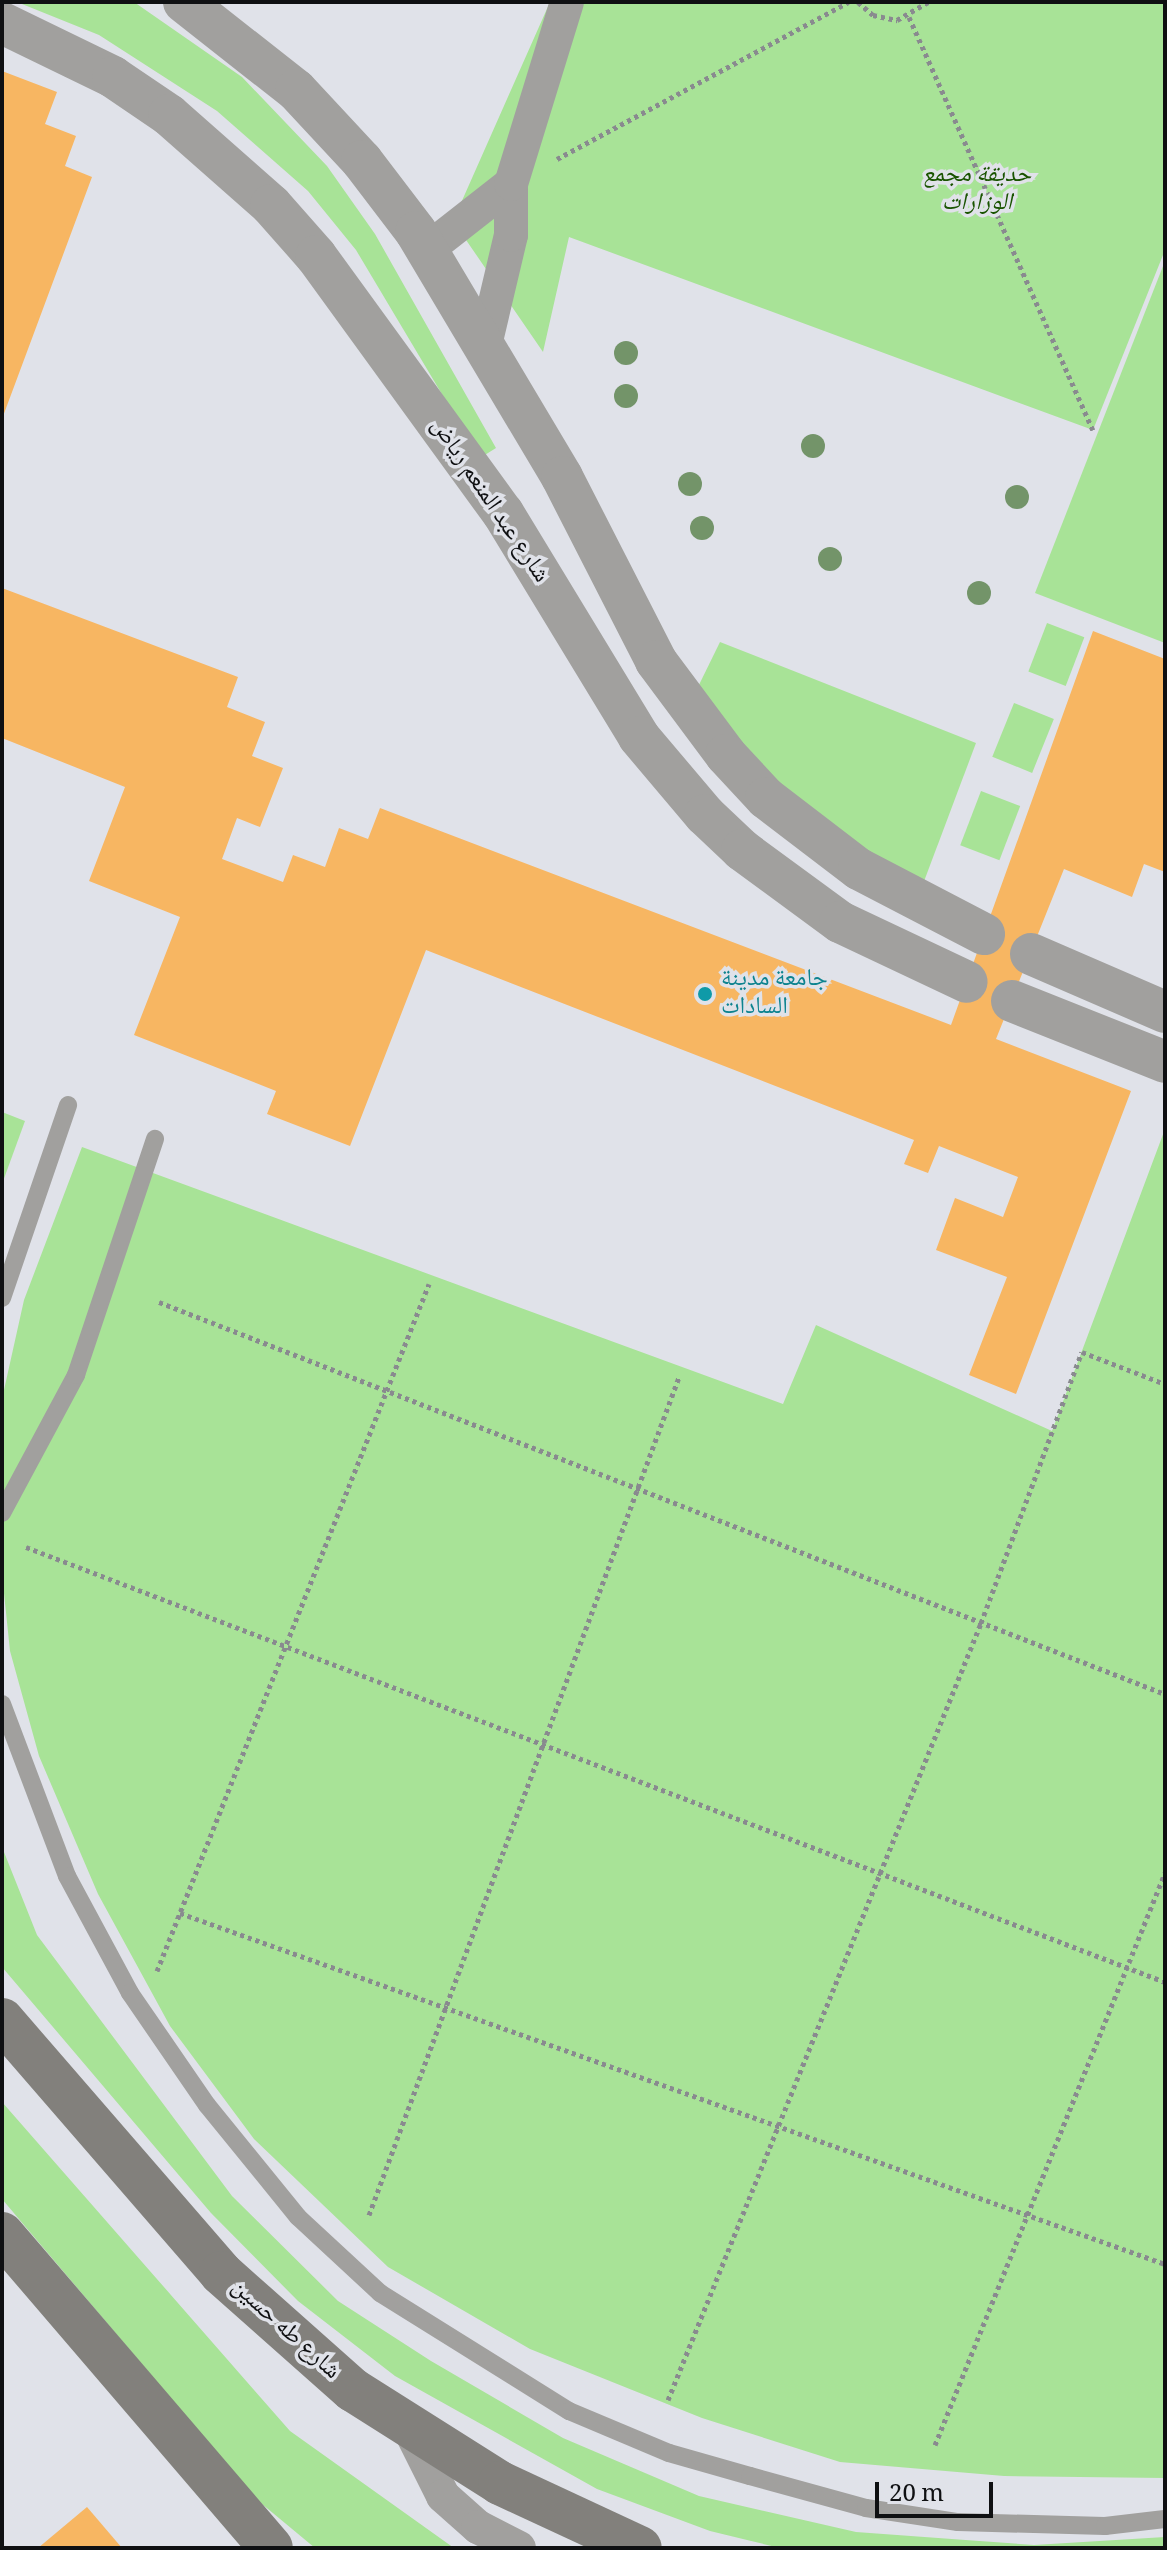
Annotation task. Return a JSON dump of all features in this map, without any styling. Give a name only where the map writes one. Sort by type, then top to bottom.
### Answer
[{"type":"main road","name":"شارع طه حسين","points":[[2,2020],[221,2273],[353,2390],[500,2483],[640,2548]]},
{"type":"main road","points":[[2,2234],[271,2548]]},
{"type":"street","points":[[184,2],[296,90],[362,161],[428,249],[562,477],[656,661],[726,755],[766,798],[859,869],[984,934]]},
{"type":"street","points":[[485,345],[511,235],[511,184],[567,2]]},
{"type":"street","name":"شارع عبد المنعم رياض","points":[[2,23],[57,46],[158,107],[271,205],[316,256],[503,513],[639,737],[705,815],[753,860],[840,922],[967,982]]},
{"type":"street","points":[[428,249],[511,184]]},
{"type":"street","points":[[503,513],[562,477]]},
{"type":"street","points":[[1031,954],[1165,1012]]},
{"type":"street","points":[[1012,1001],[1165,1062]]},
{"type":"street","points":[[409,2428],[443,2496],[478,2527],[519,2548]]},
{"type":"lane","points":[[2,1298],[68,1105]]},
{"type":"lane","points":[[2,1513],[76,1375],[155,1139]]},
{"type":"lane","points":[[2,1704],[67,1876],[130,1993],[207,2105],[298,2217],[380,2293],[569,2411],[669,2453],[866,2508],[958,2522],[1105,2526],[1165,2519]]},
{"type":"path","points":[[511,184],[848,2]]},
{"type":"path","points":[[858,2],[884,20],[909,17],[928,2]]},
{"type":"path","points":[[909,17],[1093,430]]},
{"type":"path","points":[[157,1971],[429,1284]]},
{"type":"path","points":[[159,1302],[385,1393],[1165,1694]]},
{"type":"path","points":[[668,2400],[981,1623],[1082,1352],[1165,1384]]},
{"type":"path","points":[[369,2215],[679,1377]]},
{"type":"path","points":[[26,1547],[1165,1982]]},
{"type":"path","points":[[935,2445],[1165,1873]]},
{"type":"path","points":[[180,1913],[1165,2264]]},
{"type":"green space","points":[[17,2],[134,2],[242,77],[327,166],[375,234],[496,448],[480,458],[356,250],[308,191],[217,111],[99,35]]},
{"type":"green space","name":"حديقة مجمع الوزارات","points":[[550,2],[1165,2],[1165,250],[1093,430],[569,237],[543,352],[453,221]]},
{"type":"green space","points":[[1165,261],[1165,643],[1035,593]]},
{"type":"green space","points":[[1047,623],[1084,637],[1066,686],[1028,672]]},
{"type":"green space","points":[[720,642],[976,743],[923,884],[823,830],[695,693]]},
{"type":"green space","points":[[1014,703],[1054,719],[1032,773],[992,757]]},
{"type":"green space","points":[[981,791],[1020,806],[999,860],[960,845]]},
{"type":"green space","points":[[2,1112],[25,1121],[2,1184]]},
{"type":"green space","points":[[1165,1129],[1165,2478],[1004,2476],[840,2462],[702,2418],[530,2349],[388,2267],[254,2139],[170,2026],[98,1894],[39,1756],[10,1651],[2,1574],[2,1399],[24,1300],[82,1147],[783,1404],[816,1325],[1052,1431]]},
{"type":"green space","points":[[2,1847],[37,1935],[232,2196],[338,2301],[431,2361],[563,2438],[699,2496],[856,2532],[1034,2545],[1165,2537],[1165,2548],[780,2548],[710,2531],[597,2489],[395,2376],[298,2301],[211,2213],[2,1967]]},
{"type":"green space","points":[[2,2102],[290,2431],[454,2548],[315,2548],[256,2499],[2,2199]]},
{"type":"building","points":[[2,71],[57,92],[45,124],[76,136],[65,166],[92,177],[2,419]]},
{"type":"building","name":"جامعة مدينة السادات","points":[[2,588],[238,677],[227,707],[265,722],[252,756],[283,768],[260,827],[237,818],[222,859],[283,882],[293,855],[325,867],[339,828],[368,839],[380,808],[951,1025],[1093,631],[1165,659],[1165,872],[1144,864],[1132,897],[1064,869],[996,1039],[1131,1091],[1016,1394],[969,1375],[1007,1277],[936,1250],[955,1198],[1003,1217],[1018,1177],[939,1146],[928,1173],[904,1164],[914,1140],[426,950],[350,1146],[267,1114],[276,1091],[134,1035],[180,917],[89,881],[125,787],[2,738]]},
{"type":"building","points":[[87,2507],[122,2548],[38,2548]]},
{"type":"place","name":"جامعة مدينة السادات","points":[[705,994]]}]
